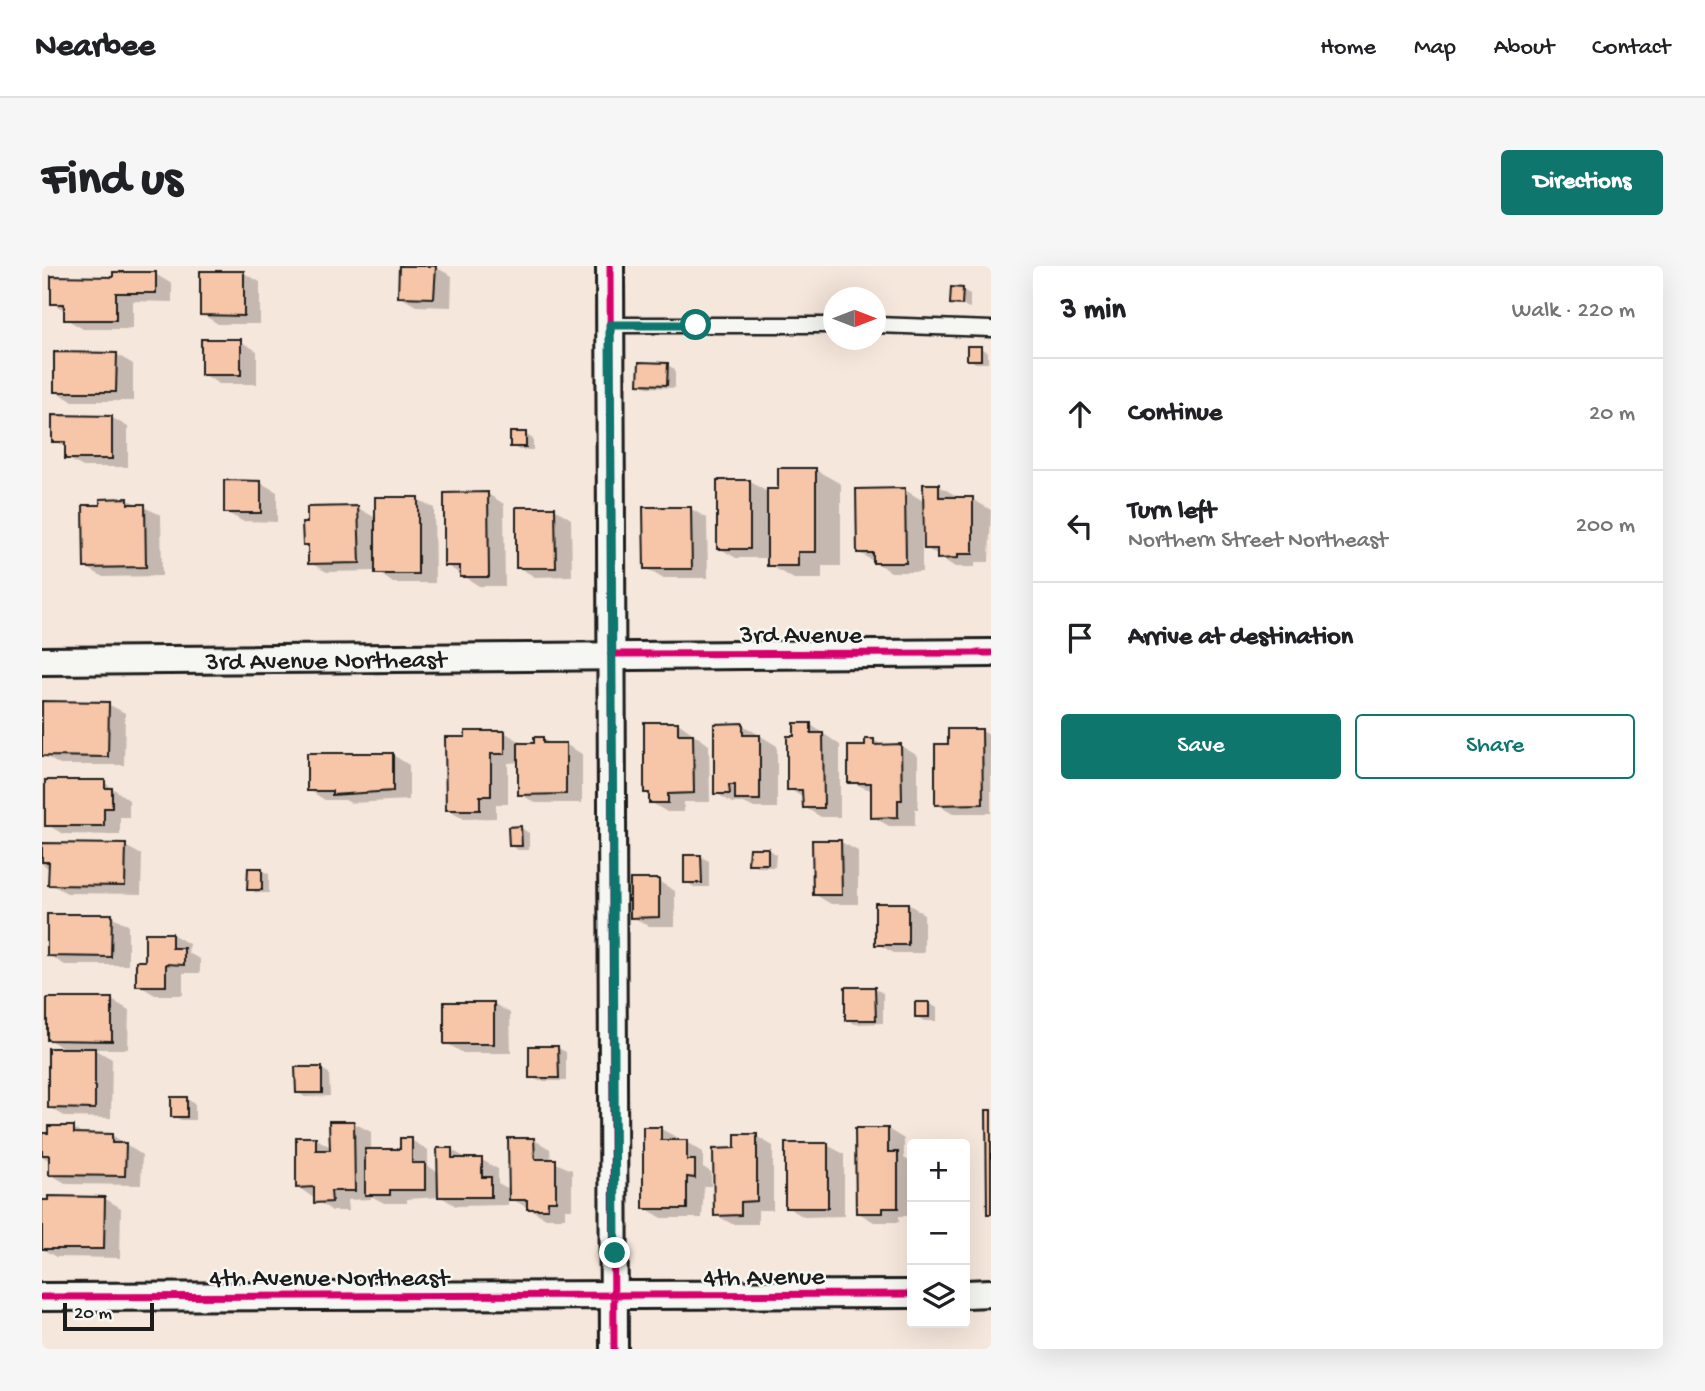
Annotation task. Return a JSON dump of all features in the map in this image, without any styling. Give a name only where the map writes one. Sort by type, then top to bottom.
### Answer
[{"type":"street","points":[[610,266],[616,1297],[614,1349]]},
{"type":"street","name":"3rd Avenue","points":[[611,654],[991,653]]},
{"type":"street","name":"3rd Avenue Northeast","points":[[42,661],[611,654]]},
{"type":"street","points":[[970,1294],[991,1293]]},
{"type":"street","name":"4th Avenue","points":[[616,1297],[907,1294]]},
{"type":"street","name":"4th Avenue Northeast","points":[[42,1297],[616,1297]]},
{"type":"lane","points":[[610,325],[823,325]]},
{"type":"lane","points":[[886,325],[991,329]]},
{"type":"building","points":[[399,266],[436,266],[434,298],[398,297]]},
{"type":"building","points":[[200,271],[244,271],[244,316],[200,315]]},
{"type":"building","points":[[113,272],[156,272],[156,293],[116,293],[116,320],[64,320],[64,304],[51,304],[51,276],[113,277]]},
{"type":"building","points":[[951,287],[963,288],[962,305],[950,304]]},
{"type":"building","points":[[201,339],[241,339],[241,375],[201,375]]},
{"type":"building","points":[[967,346],[981,346],[981,360],[967,360]]},
{"type":"building","points":[[54,352],[117,353],[116,392],[54,392]]},
{"type":"building","points":[[639,362],[668,363],[667,385],[638,384]]},
{"type":"building","points":[[52,415],[112,416],[112,459],[65,459],[65,442],[52,442]]},
{"type":"building","points":[[510,432],[526,432],[526,447],[510,447]]},
{"type":"building","points":[[778,468],[816,468],[816,552],[798,552],[798,566],[767,566],[767,489],[778,489]]},
{"type":"building","points":[[224,480],[261,481],[261,513],[224,513]]},
{"type":"building","points":[[717,480],[750,480],[750,549],[717,549]]},
{"type":"building","points":[[923,484],[939,484],[939,497],[973,497],[973,554],[937,559],[937,549],[924,549]]},
{"type":"building","points":[[905,488],[906,563],[873,563],[873,553],[857,553],[856,489]]},
{"type":"building","points":[[488,492],[489,577],[460,577],[460,566],[444,566],[444,493]]},
{"type":"building","points":[[375,497],[418,497],[418,574],[375,574]]},
{"type":"building","points":[[128,498],[128,504],[145,504],[146,567],[84,568],[83,505],[100,505],[100,499]]},
{"type":"building","points":[[358,506],[360,563],[308,564],[308,545],[303,545],[302,523],[307,523],[307,507]]},
{"type":"building","points":[[516,507],[555,507],[556,568],[516,568]]},
{"type":"building","points":[[643,507],[691,507],[692,569],[644,569]]},
{"type":"building","points":[[42,701],[109,702],[108,757],[42,756]]},
{"type":"building","points":[[644,722],[678,722],[678,734],[693,734],[694,793],[668,794],[668,803],[649,803],[649,793],[644,793]]},
{"type":"building","points":[[743,723],[743,735],[760,735],[760,800],[735,800],[735,785],[729,785],[730,794],[714,794],[714,724]]},
{"type":"building","points":[[794,723],[811,723],[811,733],[823,733],[824,808],[803,808],[802,790],[787,790],[787,736],[794,736]]},
{"type":"building","points":[[948,729],[982,729],[983,804],[935,805],[935,744],[948,744]]},
{"type":"building","points":[[465,731],[505,731],[505,754],[491,754],[491,796],[480,796],[480,810],[446,810],[445,737],[465,737]]},
{"type":"building","points":[[534,737],[543,737],[543,743],[566,743],[566,794],[518,795],[518,743],[534,743]]},
{"type":"building","points":[[865,739],[874,739],[874,745],[901,744],[902,800],[898,800],[898,817],[871,818],[871,783],[848,783],[848,746],[865,746]]},
{"type":"building","points":[[307,753],[393,753],[393,791],[332,795],[332,791],[307,791]]},
{"type":"building","points":[[45,780],[105,780],[105,788],[112,788],[112,808],[104,808],[104,826],[45,826]]},
{"type":"building","points":[[521,826],[522,846],[509,846],[508,827]]},
{"type":"building","points":[[812,840],[841,840],[842,895],[813,895]]},
{"type":"building","points":[[42,843],[126,844],[125,886],[48,885],[49,862],[42,862]]},
{"type":"building","points":[[749,848],[768,848],[768,864],[748,864]]},
{"type":"building","points":[[684,855],[701,855],[702,883],[684,883]]},
{"type":"building","points":[[248,868],[262,868],[262,890],[247,890]]},
{"type":"building","points":[[630,879],[659,879],[659,917],[630,918]]},
{"type":"building","points":[[875,903],[908,903],[908,945],[875,945]]},
{"type":"building","points":[[47,914],[112,914],[111,957],[47,956]]},
{"type":"building","points":[[145,933],[172,933],[172,948],[184,948],[184,965],[166,964],[166,986],[136,986],[136,961],[145,961]]},
{"type":"building","points":[[845,987],[875,987],[876,1020],[845,1020]]},
{"type":"building","points":[[47,998],[112,998],[112,1041],[47,1040]]},
{"type":"building","points":[[444,1002],[494,1002],[494,1044],[444,1044]]},
{"type":"building","points":[[915,1002],[929,1002],[929,1017],[915,1017]]},
{"type":"building","points":[[529,1046],[558,1046],[559,1078],[529,1078]]},
{"type":"building","points":[[48,1048],[95,1048],[95,1109],[48,1108]]},
{"type":"building","points":[[295,1067],[322,1067],[322,1093],[296,1093]]},
{"type":"building","points":[[171,1097],[187,1097],[187,1117],[171,1117]]},
{"type":"building","points":[[986,1110],[991,1110],[991,1214],[987,1214]]},
{"type":"building","points":[[329,1121],[354,1121],[355,1191],[331,1191],[332,1202],[314,1203],[314,1187],[296,1188],[296,1137],[316,1137],[316,1150],[330,1150]]},
{"type":"building","points":[[48,1126],[74,1126],[74,1133],[112,1134],[112,1143],[126,1143],[125,1176],[49,1175],[49,1155],[42,1155],[42,1133],[48,1133]]},
{"type":"building","points":[[643,1127],[661,1127],[661,1140],[687,1140],[687,1160],[695,1160],[695,1178],[687,1177],[687,1209],[643,1209]]},
{"type":"building","points":[[855,1128],[888,1128],[888,1152],[898,1152],[898,1208],[883,1208],[883,1213],[856,1213]]},
{"type":"building","points":[[735,1134],[757,1134],[757,1201],[741,1202],[741,1215],[714,1216],[713,1149],[735,1148]]},
{"type":"building","points":[[400,1138],[412,1138],[412,1163],[425,1163],[425,1190],[390,1190],[390,1195],[365,1195],[365,1149],[400,1149]]},
{"type":"building","points":[[508,1138],[534,1138],[535,1159],[556,1159],[556,1201],[548,1201],[548,1209],[527,1209],[527,1200],[509,1200]]},
{"type":"building","points":[[785,1143],[828,1143],[828,1208],[785,1208]]},
{"type":"building","points":[[437,1148],[452,1148],[452,1158],[482,1158],[482,1177],[491,1177],[491,1197],[438,1197]]},
{"type":"building","points":[[48,1196],[105,1197],[104,1249],[42,1249],[42,1200],[48,1200]]},
{"type":"cycle path","points":[[610,266],[614,1349]]},
{"type":"cycle path","points":[[611,654],[991,653]]},
{"type":"cycle path","points":[[42,1297],[907,1294]]},
{"type":"route","points":[[615,1253],[610,325],[696,325]]}]
